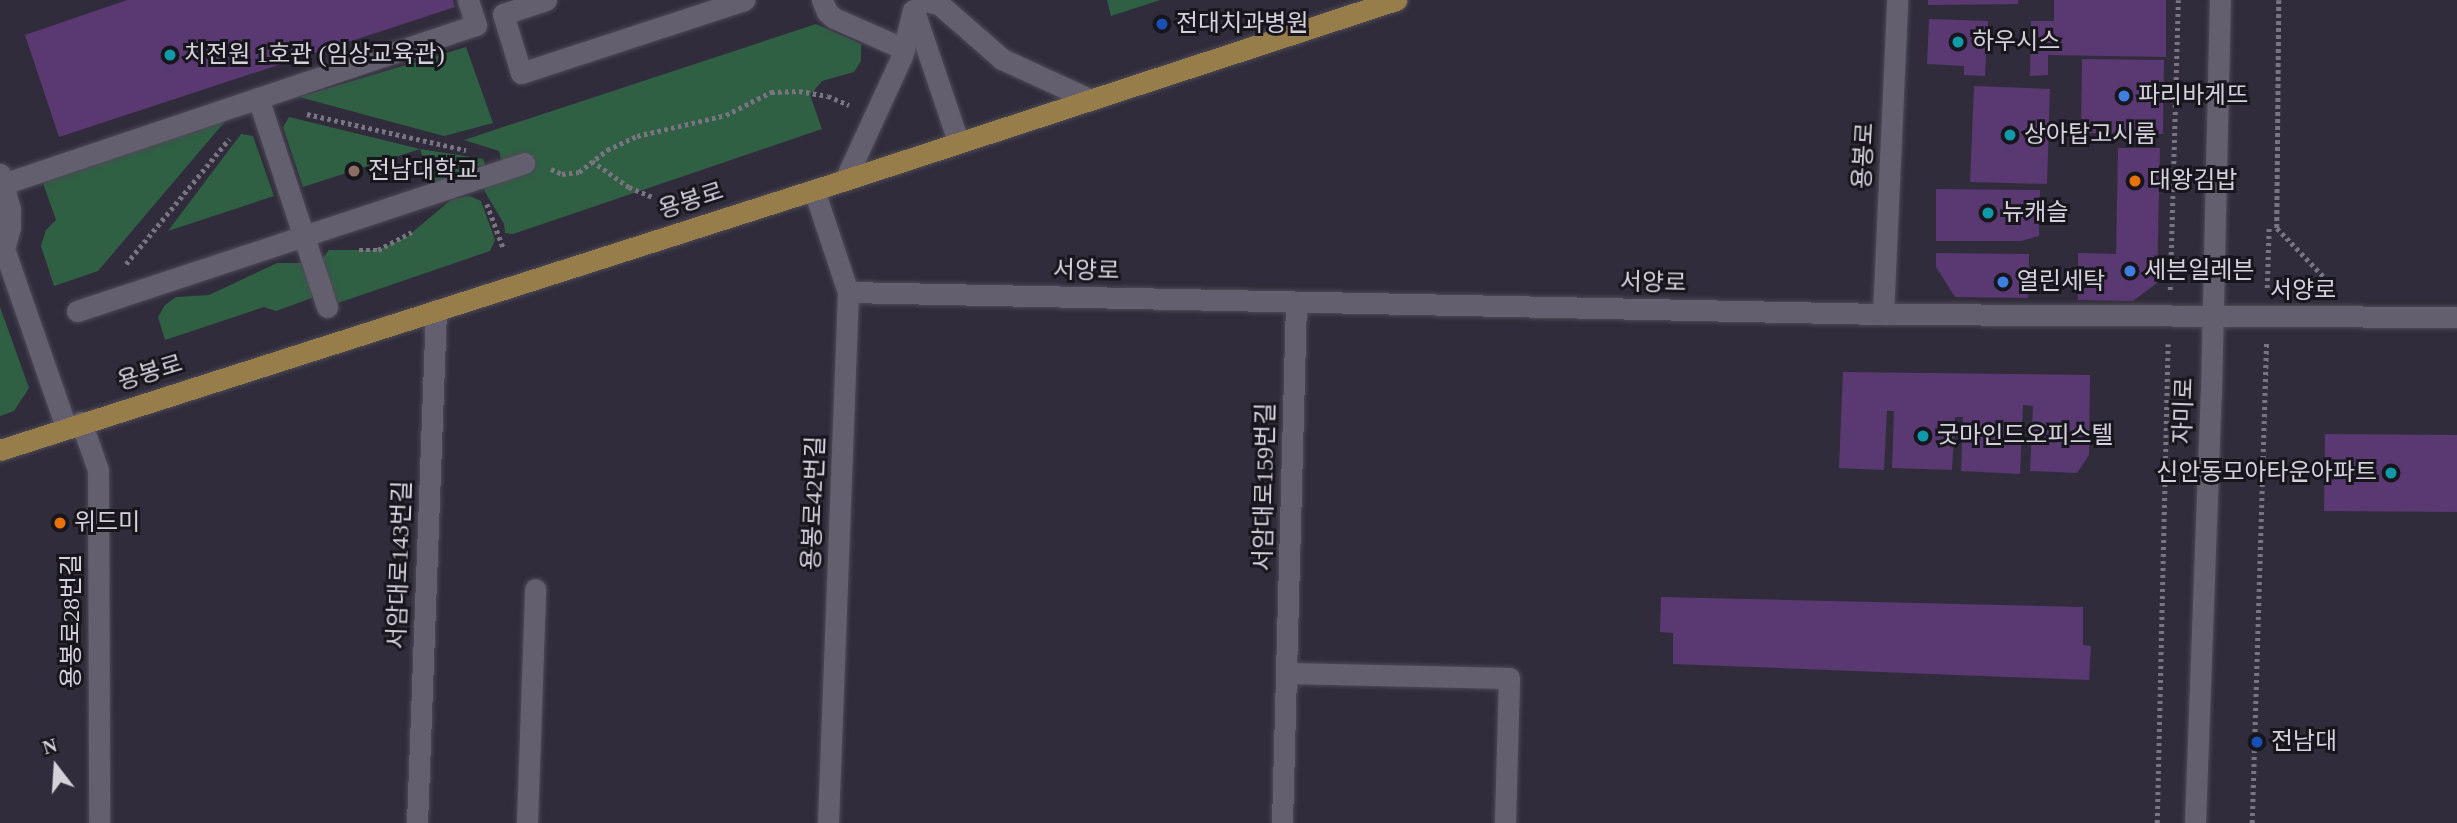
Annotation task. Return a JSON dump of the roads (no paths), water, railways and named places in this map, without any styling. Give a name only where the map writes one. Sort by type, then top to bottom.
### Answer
[{"type":"main road","name":"용봉로","points":[[0,450],[341,343],[1396,0]]},
{"type":"street","points":[[2,249],[10,227],[10,209],[2,179],[476,25],[468,0]]},
{"type":"street","points":[[546,0],[503,14],[521,73],[744,0]]},
{"type":"street","points":[[822,0],[827,12],[834,18],[904,49]]},
{"type":"street","name":"용봉로","points":[[1883,314],[1897,0]]},
{"type":"street","name":"자미로","points":[[2195,823],[2214,318],[2220,0]]},
{"type":"street","points":[[845,180],[870,132],[904,49],[915,3]]},
{"type":"street","points":[[915,3],[939,4],[1002,59],[1089,99]]},
{"type":"street","points":[[915,3],[958,141]]},
{"type":"street","points":[[258,98],[327,307]]},
{"type":"street","points":[[77,311],[524,163]]},
{"type":"street","name":"용봉로42번길","points":[[814,190],[848,292],[828,823]]},
{"type":"street","name":"용봉로28번길","points":[[2,249],[74,425],[97,470],[99,823]]},
{"type":"street","name":"서양로","points":[[848,292],[1883,314],[2169,318],[2457,317]]},
{"type":"street","name":"서암대로159번길","points":[[1283,823],[1296,302]]},
{"type":"street","name":"서암대로143번길","points":[[417,823],[436,310]]},
{"type":"street","points":[[527,823],[534,589]]},
{"type":"street","points":[[1287,673],[1509,678],[1505,823]]},
{"type":"place","name":"전대치과병원","points":[[1162,24]]},
{"type":"place","name":"하우시스","points":[[1958,42]]},
{"type":"place","name":"치전원 1호관 (임상교육관)","points":[[170,55]]},
{"type":"place","name":"파리바게뜨","points":[[2124,96]]},
{"type":"place","name":"상아탑고시룸","points":[[2010,135]]},
{"type":"place","name":"전남대학교","points":[[354,171]]},
{"type":"place","name":"대왕김밥","points":[[2135,181]]},
{"type":"place","name":"뉴캐슬","points":[[1988,213]]},
{"type":"place","name":"세븐일레븐","points":[[2130,271]]},
{"type":"place","name":"열린세탁","points":[[2003,282]]},
{"type":"place","name":"굿마인드오피스텔","points":[[1923,436]]},
{"type":"place","name":"신안동모아타운아파트","points":[[2391,473]]},
{"type":"place","name":"위드미","points":[[60,523]]},
{"type":"place","name":"전남대","points":[[2257,742]]}]
